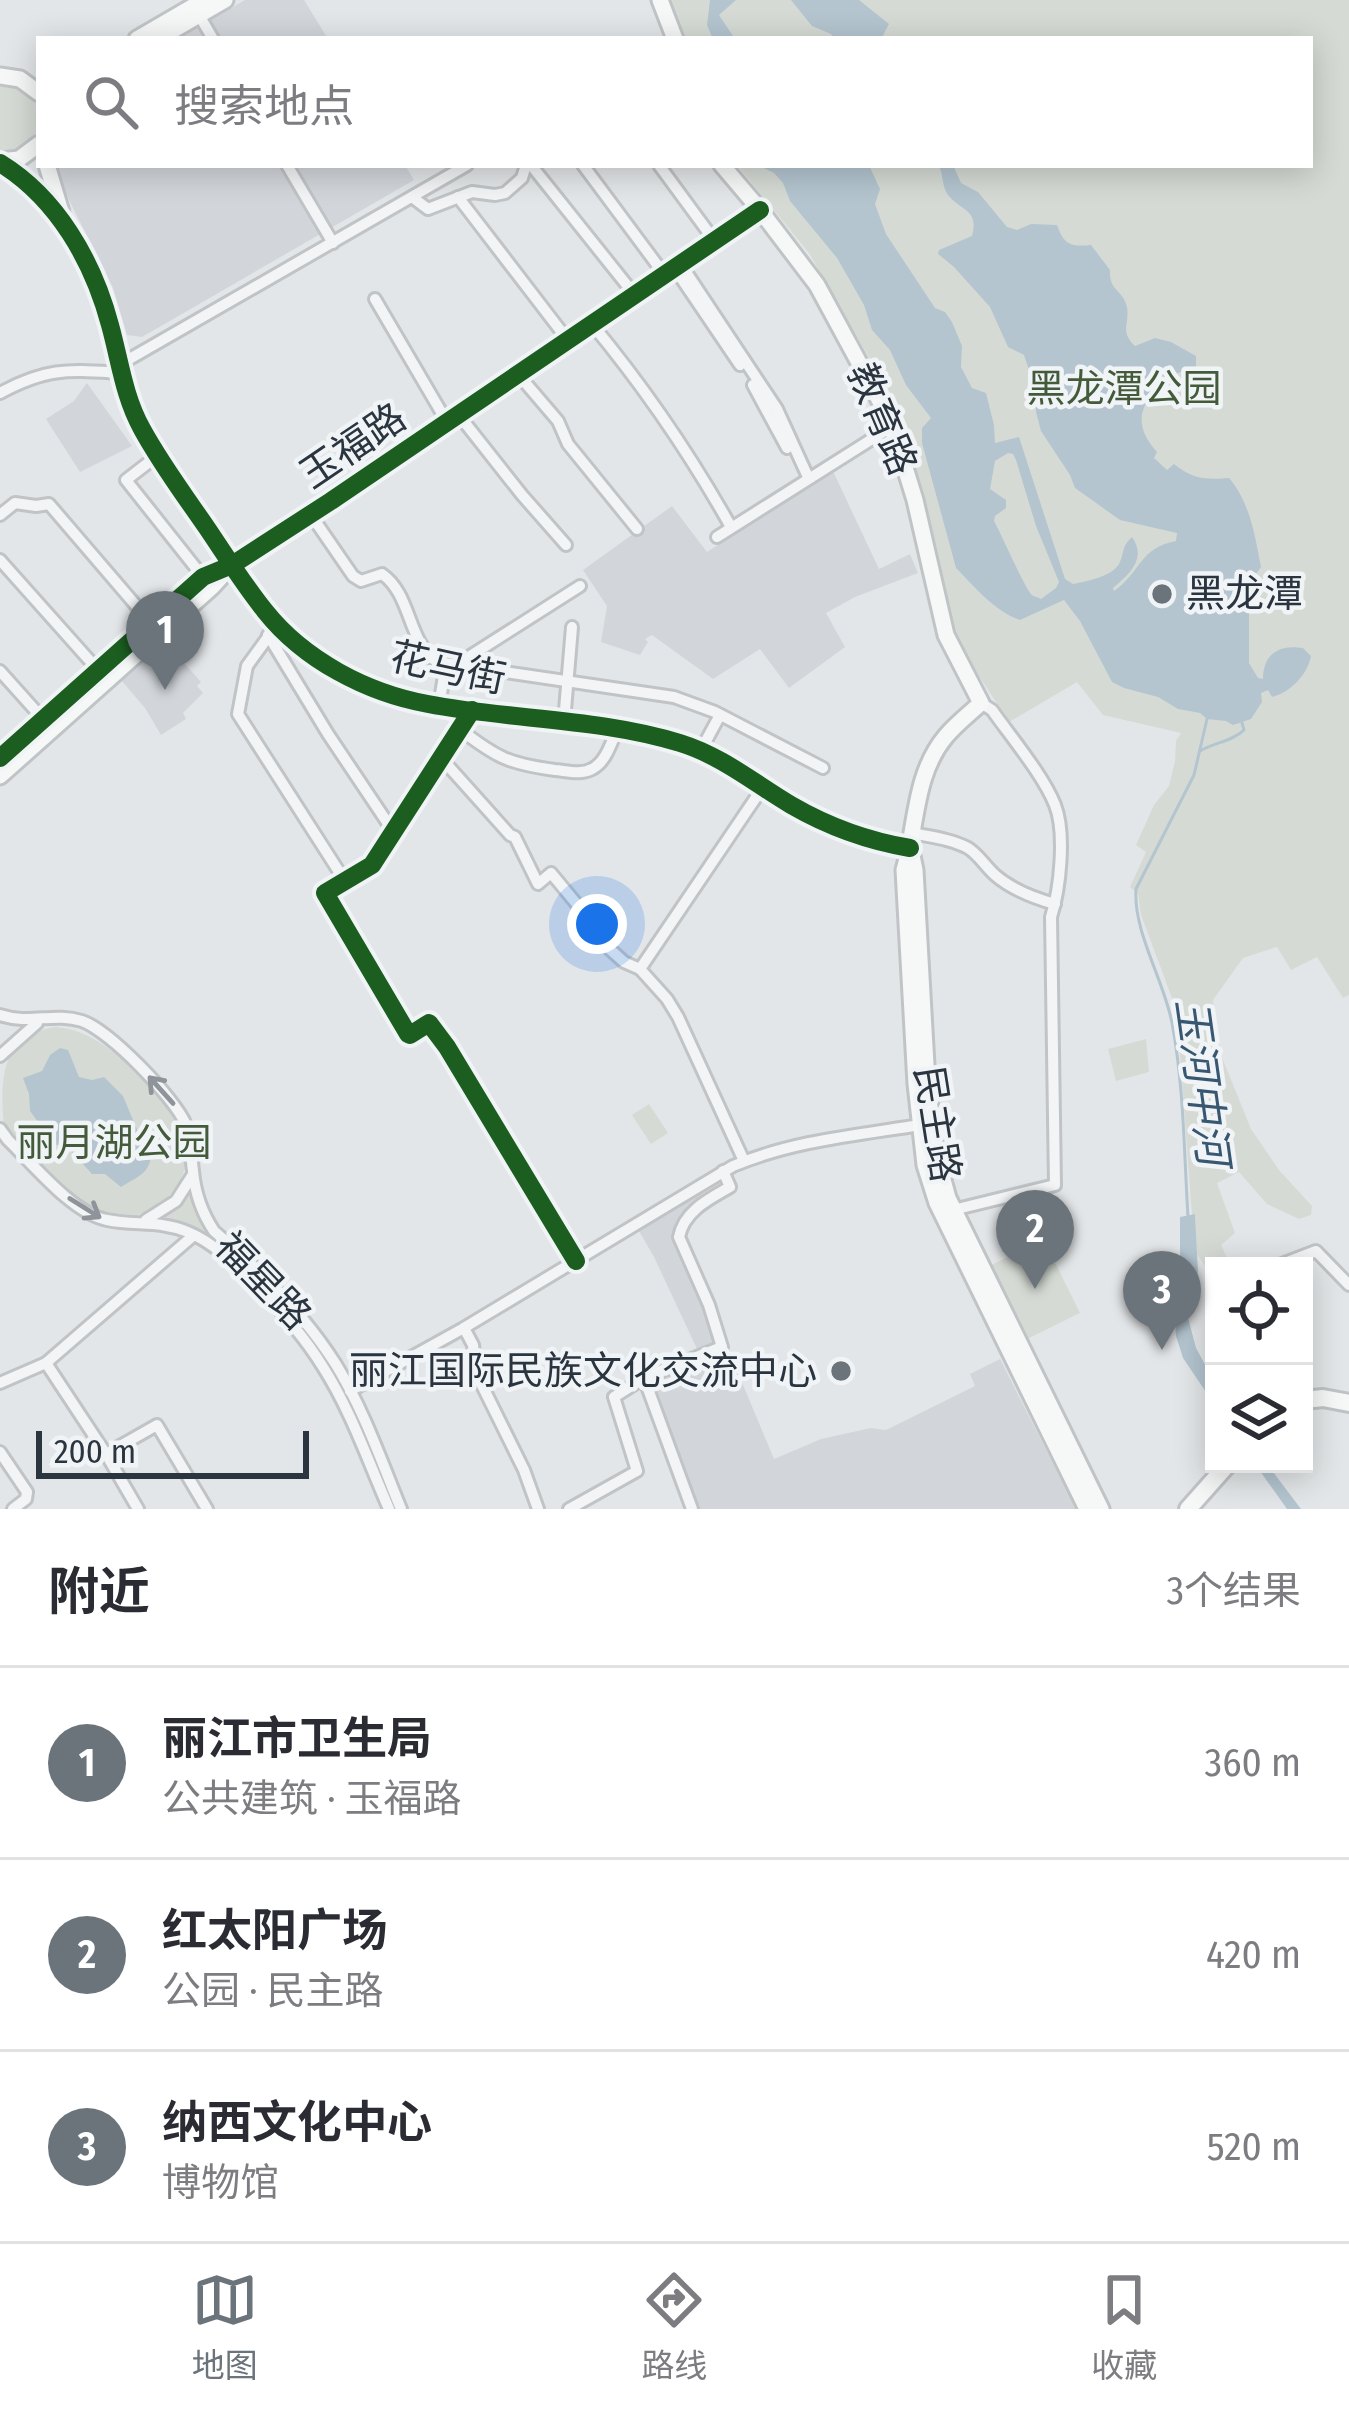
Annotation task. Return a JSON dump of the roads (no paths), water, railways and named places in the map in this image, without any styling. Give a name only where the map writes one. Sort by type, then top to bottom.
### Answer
[{"type":"main road","points":[[143,36],[225,0]]},
{"type":"main road","points":[[660,0],[673,36]]},
{"type":"main road","points":[[162,36],[201,8]]},
{"type":"main road","points":[[2,75],[35,86]]},
{"type":"main road","points":[[0,162],[19,159],[36,146]]},
{"type":"main road","name":"花马街","points":[[0,162],[35,190],[66,226]]},
{"type":"main road","name":"花马街","points":[[48,168],[66,226],[104,303],[133,412],[271,629],[358,682],[391,695],[660,737],[718,758],[790,805],[850,833],[870,841],[911,841]]},
{"type":"main road","name":"教育路","points":[[725,168],[804,266],[832,309],[891,427],[915,500],[946,635],[981,703]]},
{"type":"main road","name":"玉福路","points":[[0,758],[203,577],[232,566]]},
{"type":"main road","name":"玉福路","points":[[0,776],[232,566]]},
{"type":"main road","name":"民主路","points":[[981,703],[935,752],[920,789],[904,870],[925,1165],[937,1203],[1087,1509]]},
{"type":"main road","name":"民主路","points":[[911,841],[922,1026],[934,1151],[943,1186],[1101,1509]]},
{"type":"main road","points":[[1313,1389],[1349,1393]]},
{"type":"main road","points":[[1313,1399],[1349,1403]]},
{"type":"main road","points":[[1175,1509],[1213,1473]]},
{"type":"main road","points":[[1188,1509],[1215,1473]]},
{"type":"street","points":[[201,8],[212,36]]},
{"type":"street","points":[[289,168],[333,243]]},
{"type":"street","points":[[0,393],[56,370],[120,369],[462,168]]},
{"type":"street","points":[[412,197],[428,209],[472,192],[505,193],[527,168]]},
{"type":"street","points":[[530,168],[634,294]]},
{"type":"street","points":[[586,168],[672,267],[751,382],[805,475]]},
{"type":"street","points":[[660,168],[714,241]]},
{"type":"street","points":[[458,197],[567,339]]},
{"type":"street","name":"玉福路","points":[[232,566],[760,209]]},
{"type":"street","points":[[375,298],[452,418],[566,544]]},
{"type":"street","points":[[592,322],[692,458],[731,527]]},
{"type":"street","points":[[517,373],[638,530]]},
{"type":"street","points":[[717,537],[805,475],[891,427]]},
{"type":"street","points":[[158,456],[126,480],[203,577]]},
{"type":"street","points":[[0,515],[14,503],[49,504],[151,623]]},
{"type":"street","points":[[310,515],[353,576],[361,581],[382,574],[389,577],[410,612],[422,648],[432,659],[660,693],[720,715],[823,768]]},
{"type":"street","points":[[0,560],[98,670]]},
{"type":"street","points":[[439,706],[451,664],[580,586]]},
{"type":"street","points":[[564,722],[572,627]]},
{"type":"street","points":[[345,881],[238,714],[247,666],[271,629],[393,831]]},
{"type":"street","points":[[0,671],[43,719]]},
{"type":"street","points":[[953,1210],[1055,1185],[1051,917],[1059,896],[1059,842],[1055,806],[992,710],[981,703]]},
{"type":"street","points":[[472,710],[372,865],[325,893],[408,1034],[430,1023],[465,1074],[576,1261]]},
{"type":"street","points":[[701,750],[720,715]]},
{"type":"street","points":[[461,730],[515,765],[578,773],[603,760],[617,730]]},
{"type":"street","points":[[442,759],[515,837],[538,884],[551,874],[603,944],[640,969],[667,999],[744,1161]]},
{"type":"street","points":[[640,969],[764,787]]},
{"type":"street","points":[[911,841],[957,843],[1003,881],[1055,904]]},
{"type":"street","name":"福星路","points":[[0,1015],[23,1022],[71,1018],[94,1027],[165,1092],[187,1128],[199,1202],[214,1231],[288,1303],[323,1346],[350,1391],[401,1509]]},
{"type":"street","points":[[0,1057],[42,1019]]},
{"type":"street","points":[[350,1391],[744,1161],[829,1139],[920,1125]]},
{"type":"street","name":"福星路","points":[[0,1129],[85,1212],[109,1221],[166,1225],[194,1235],[241,1271],[314,1353],[343,1402],[389,1509]]},
{"type":"street","points":[[569,1509],[637,1471],[614,1397],[644,1378],[722,1347],[680,1237],[688,1216],[730,1187],[723,1172]]},
{"type":"street","points":[[143,1221],[176,1201],[193,1174]]},
{"type":"street","points":[[0,1383],[46,1363],[194,1235]]},
{"type":"street","points":[[1300,1257],[1316,1251],[1349,1285]]},
{"type":"street","points":[[464,1328],[473,1345],[477,1375],[538,1509]]},
{"type":"street","points":[[46,1363],[138,1509]]},
{"type":"street","points":[[644,1378],[692,1509]]},
{"type":"street","points":[[106,1454],[158,1425],[207,1509]]},
{"type":"street","points":[[0,1452],[27,1492],[26,1499],[13,1509]]},
{"type":"water","points":[[710,0],[736,0],[719,15],[733,36],[712,36],[707,25]]},
{"type":"water","points":[[791,0],[859,0],[889,24],[883,36],[833,36],[812,26]]},
{"type":"water","points":[[764,168],[870,168],[880,189],[875,204],[886,234],[935,308],[952,322],[962,346],[961,367],[972,388],[986,393],[995,443],[1019,437],[1065,579],[1073,584],[1110,572],[1132,537],[1137,559],[1114,591],[1155,549],[1176,541],[1177,533],[1120,520],[1075,488],[1041,431],[1036,391],[1024,355],[1008,347],[990,307],[938,254],[972,236],[974,227],[971,216],[946,192],[940,168],[954,168],[961,183],[978,192],[1007,227],[1057,225],[1069,243],[1091,245],[1125,301],[1126,331],[1135,346],[1155,338],[1196,356],[1196,366],[1169,377],[1149,400],[1142,415],[1143,430],[1157,452],[1154,458],[1167,470],[1174,464],[1200,477],[1229,478],[1236,487],[1251,520],[1261,567],[1249,584],[1249,663],[1263,679],[1274,653],[1303,648],[1311,656],[1297,682],[1272,697],[1268,690],[1261,693],[1262,702],[1251,719],[1233,725],[1207,719],[1112,682],[1064,600],[1020,620],[978,590],[956,568],[922,443],[922,428],[931,418],[906,385],[890,350],[872,330],[864,305],[837,258],[790,201],[783,183]],"holes":[[[1008,453],[1016,460],[1059,582],[1041,599],[1029,591],[994,521],[1006,508],[1006,500],[990,489],[995,461]]]},
{"type":"water","points":[[60,1048],[68,1050],[79,1077],[104,1077],[123,1096],[143,1144],[151,1151],[146,1169],[121,1187],[105,1174],[92,1174],[71,1151],[53,1143],[30,1111],[23,1078],[42,1071]]},
{"type":"water","points":[[1195,1214],[1198,1272],[1187,1314],[1205,1364],[1205,1391],[1183,1358],[1176,1336],[1180,1217]]},
{"type":"water","points":[[1261,1473],[1274,1473],[1301,1509],[1287,1509]]},
{"type":"waterway","name":"玉河中河","points":[[1188,1217],[1176,1047],[1168,1007],[1139,922],[1136,889],[1194,775],[1207,719]]},
{"type":"waterway","points":[[1200,751],[1239,734],[1244,730],[1242,723]]},
{"type":"place","name":"黑龙潭","points":[[1162,594]]},
{"type":"place","name":"丽江市卫生局","points":[[165,690]]},
{"type":"place","name":"红太阳广场","points":[[1035,1289]]},
{"type":"place","name":"纳西文化中心","points":[[1162,1350]]},
{"type":"place","name":"丽江国际民族文化交流中心","points":[[841,1371]]},
{"type":"park label","name":"黑龙潭公园","points":[[1124,389]]},
{"type":"park label","name":"丽月湖公园","points":[[114,1143]]}]
